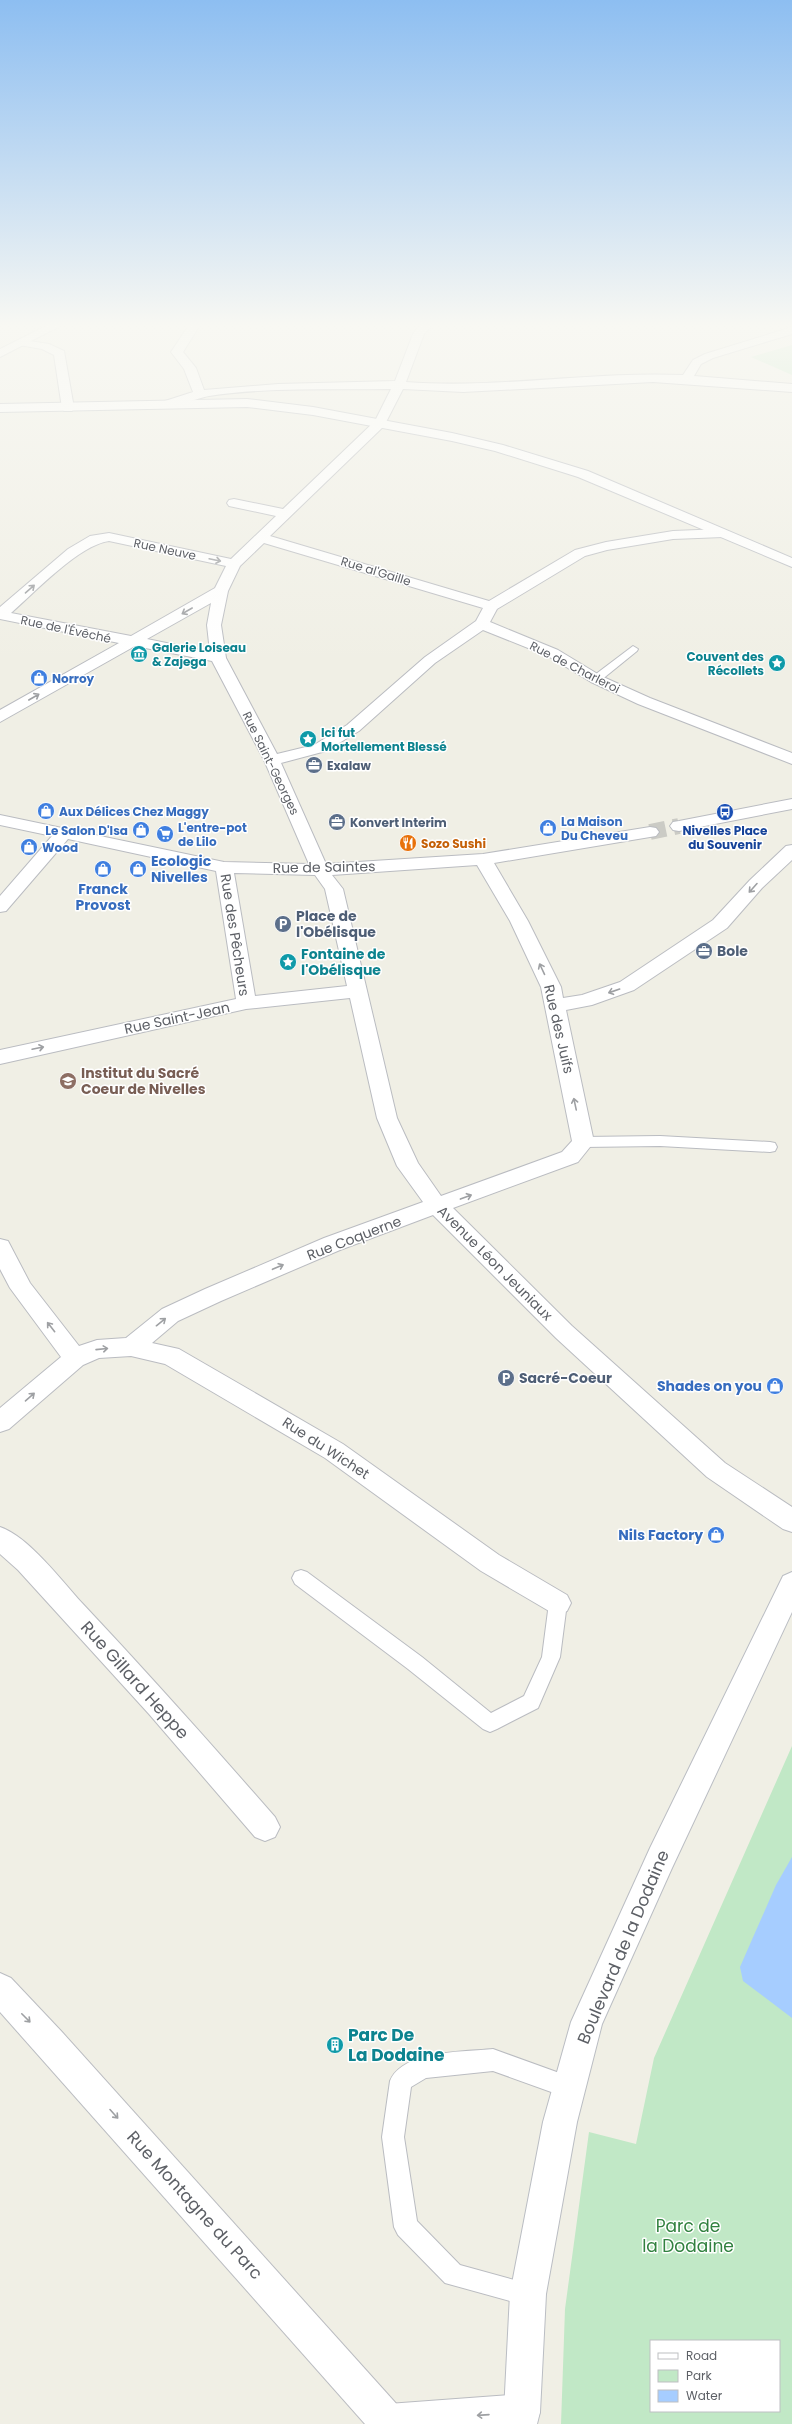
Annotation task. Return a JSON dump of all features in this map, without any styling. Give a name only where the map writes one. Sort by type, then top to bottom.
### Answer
[{"type":"street","name":"Rue Saint-Georges","points":[[320,870],[272,760],[218,658],[214,625],[221,591],[234,564],[364,438]]},
{"type":"street","points":[[459,438],[545,461],[583,474],[792,563]]},
{"type":"street","points":[[234,503],[286,514]]},
{"type":"street","points":[[272,760],[320,748],[353,728],[430,660],[482,624],[491,606],[535,578],[580,553],[606,546],[673,535],[723,534]]},
{"type":"street","name":"Rue Neuve","points":[[0,615],[73,552],[95,539],[109,537],[234,564]]},
{"type":"street","name":"Rue al'Gaille","points":[[261,538],[360,566],[491,606]]},
{"type":"street","points":[[0,717],[221,591]]},
{"type":"street","name":"Rue de l'Évêché","points":[[0,615],[132,642]]},
{"type":"street","name":"Rue de Charleroi","points":[[482,624],[552,653],[596,679],[644,701],[792,759]]},
{"type":"street","points":[[132,642],[218,658]]},
{"type":"street","points":[[679,826],[792,804]]},
{"type":"street","name":"Rue de Saintes","points":[[0,820],[224,867],[320,870],[483,859],[650,832]]},
{"type":"street","points":[[0,907],[64,833]]},
{"type":"street","points":[[555,1006],[585,1000],[627,986],[720,924],[756,884],[792,850]]},
{"type":"street","name":"Rue des Juifs","points":[[483,859],[519,920],[551,987],[583,1142]]},
{"type":"street","name":"Rue des Pêcheurs","points":[[224,867],[246,1003]]},
{"type":"street","name":"Avenue Léon Jeuniaux","points":[[320,870],[334,890],[357,991],[368,1029],[387,1118],[408,1166],[436,1206],[564,1332],[716,1470],[792,1521]]},
{"type":"street","name":"Rue Saint-Jean","points":[[0,1057],[246,1003],[357,991]]},
{"type":"street","name":"Rue Coquerne","points":[[131,1347],[170,1314],[332,1244],[570,1157],[583,1142]]},
{"type":"street","points":[[0,1247],[21,1288],[75,1358]]},
{"type":"street","name":"Rue du Wichet","points":[[0,1422],[75,1358],[97,1349],[131,1347],[171,1356],[315,1439],[490,1563],[558,1603]]},
{"type":"street","name":"Rue Gillard Heppe","points":[[0,1538],[27,1562],[159,1705],[265,1827]]},
{"type":"street","name":"Boulevard de la Dodaine","points":[[388,2423],[522,2420],[528,2294],[568,2087],[587,2022],[661,1858],[792,1584]]},
{"type":"street","name":"Rue Montagne du Parc","points":[[0,1989],[51,2043],[388,2423]]},
{"type":"lane","points":[[596,679],[633,649]]},
{"type":"lane","points":[[583,1142],[660,1141],[770,1147]]},
{"type":"lane","points":[[301,1578],[415,1663],[490,1723],[531,1702],[551,1657],[558,1603]]},
{"type":"lane","points":[[528,2294],[453,2275],[406,2228],[393,2137],[401,2081],[422,2067],[493,2060],[568,2087]]},
{"type":"green space","name":"Parc de la Dodaine","points":[[792,1746],[792,2424],[561,2424],[565,2309],[589,2132],[636,2144],[654,2058]]},
{"type":"water","points":[[792,1857],[792,2018],[743,1981],[740,1967],[776,1885]]},
{"type":"tunnel","points":[[650,832],[679,826]]},
{"type":"place","name":"Galerie Loiseau & Zajega","points":[[139,654]]},
{"type":"place","name":"Couvent des Récollets","points":[[777,663]]},
{"type":"place","name":"Norroy","points":[[39,678]]},
{"type":"place","name":"Ici fut Mortellement Blessé","points":[[308,739]]},
{"type":"place","name":"Exalaw","points":[[314,765]]},
{"type":"place","name":"Aux Délices Chez Maggy","points":[[46,811]]},
{"type":"place","name":"Nivelles Place du Souvenir","points":[[725,812]]},
{"type":"place","name":"Konvert Interim","points":[[337,822]]},
{"type":"place","name":"La Maison Du Cheveu","points":[[548,828]]},
{"type":"place","name":"Le Salon D'Isa","points":[[141,830]]},
{"type":"place","name":"L'entre-pot de Lilo","points":[[165,834]]},
{"type":"place","name":"Sozo Sushi","points":[[408,843]]},
{"type":"place","name":"Wood","points":[[29,847]]},
{"type":"place","name":"Franck Provost","points":[[103,869]]},
{"type":"place","name":"Ecologic Nivelles","points":[[138,869]]},
{"type":"place","name":"Place de l'Obélisque","points":[[283,924]]},
{"type":"place","name":"Bole","points":[[704,951]]},
{"type":"place","name":"Fontaine de l'Obélisque","points":[[288,962]]},
{"type":"place","name":"Institut du Sacré Coeur de Nivelles","points":[[68,1081]]},
{"type":"place","name":"Sacré-Coeur","points":[[506,1378]]},
{"type":"place","name":"Shades on you","points":[[775,1386]]},
{"type":"place","name":"Nils Factory","points":[[716,1535]]},
{"type":"place","name":"Parc De La Dodaine","points":[[335,2045]]}]
